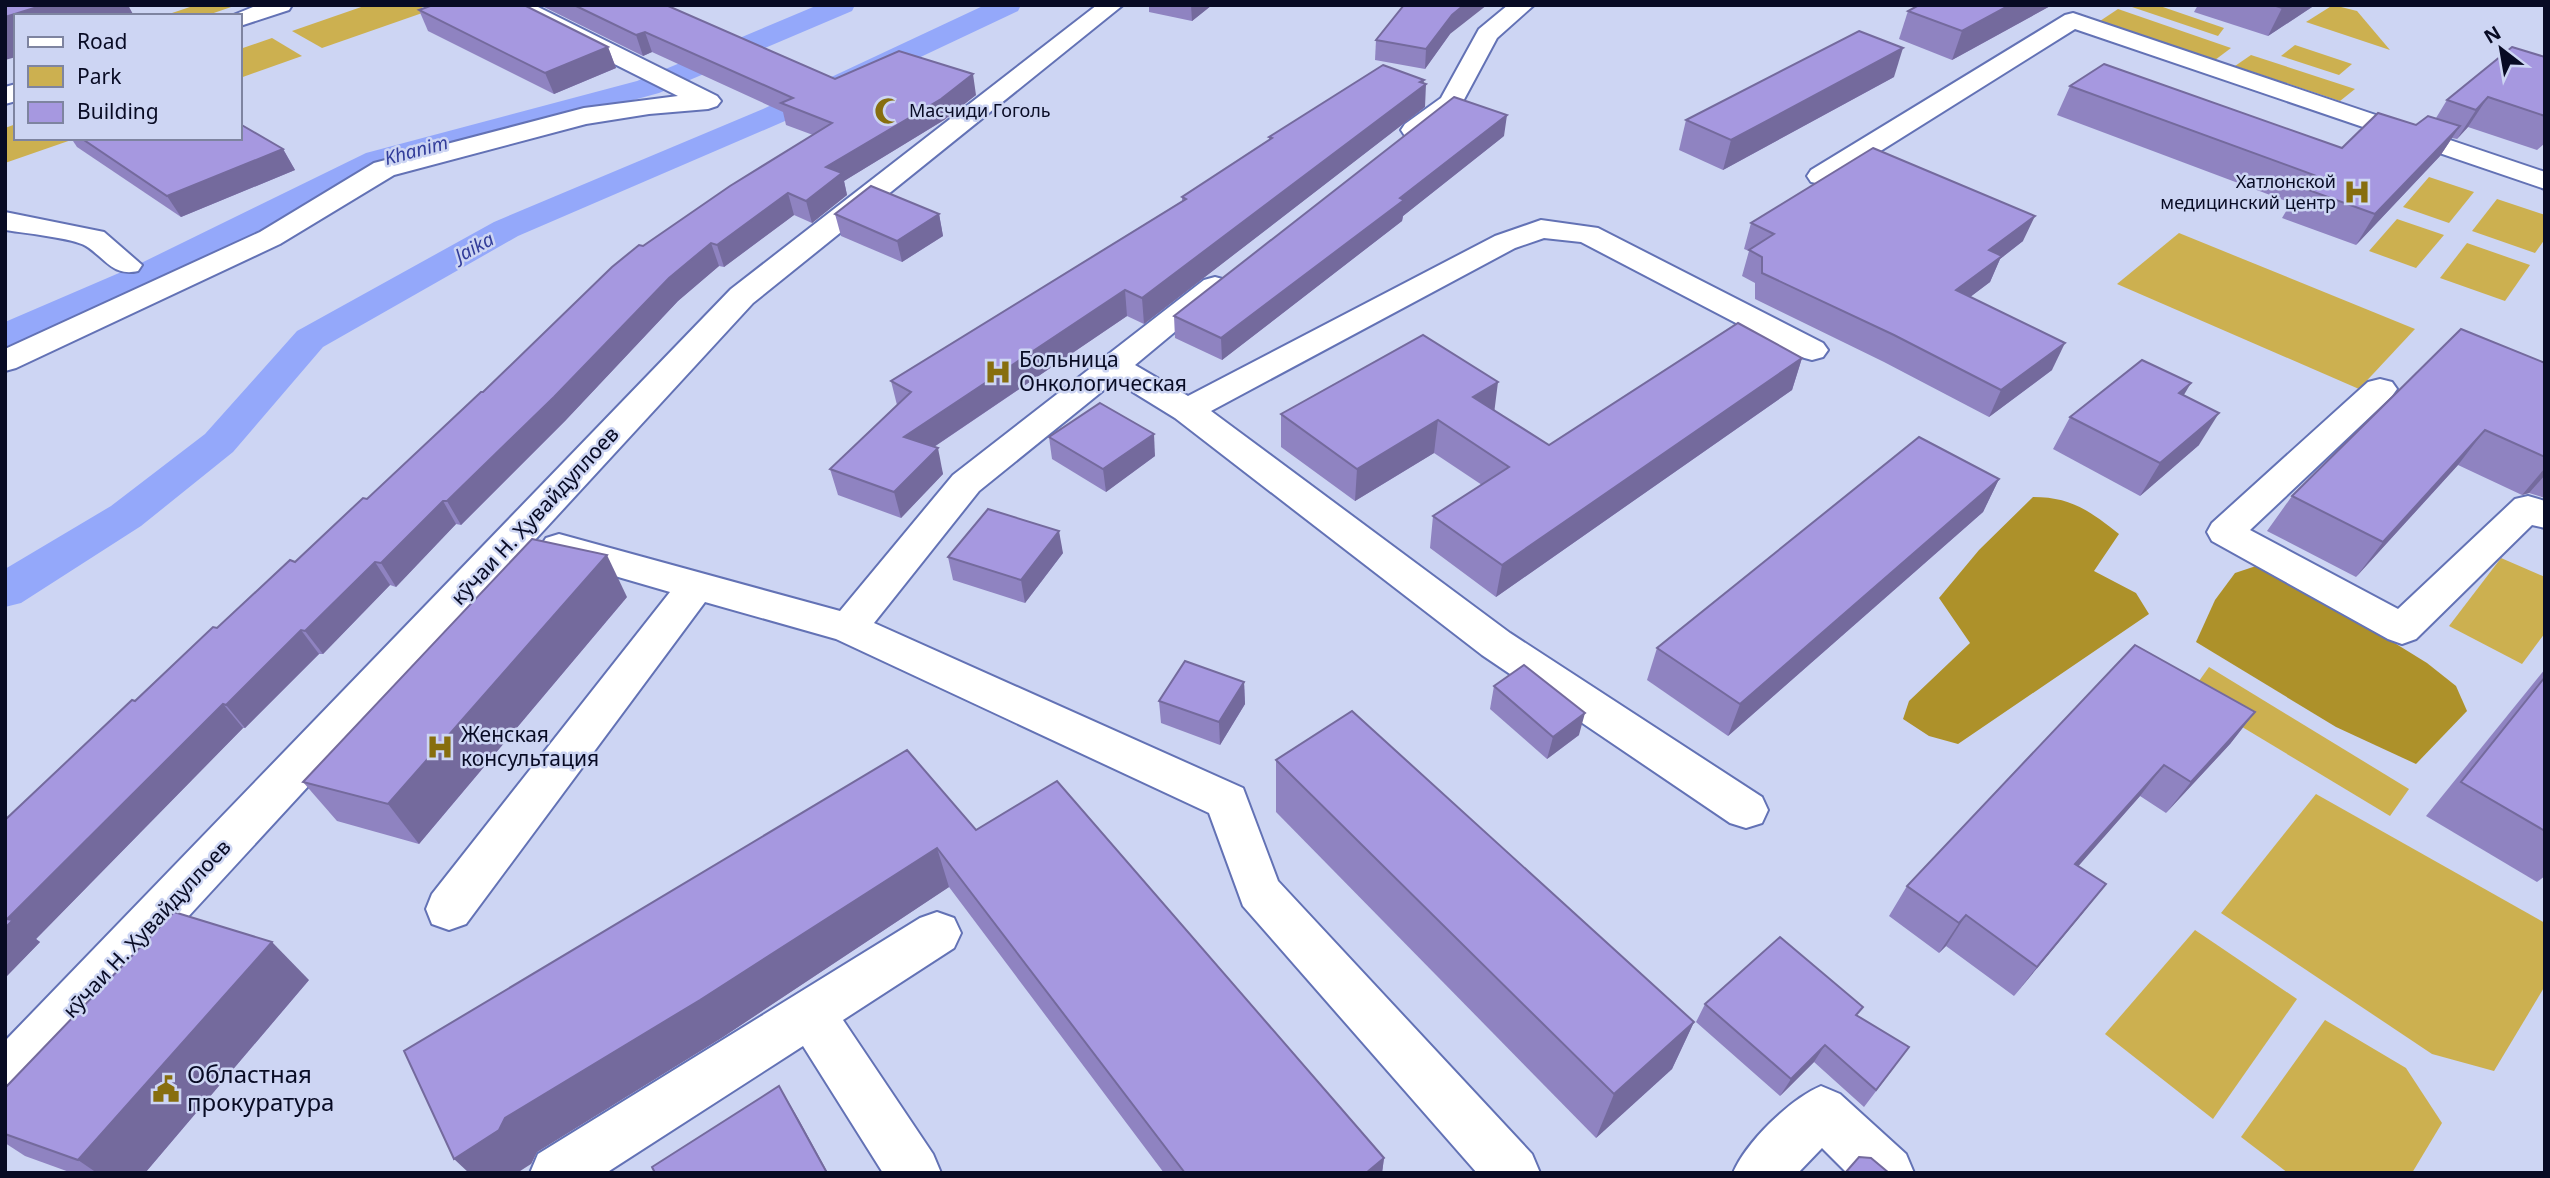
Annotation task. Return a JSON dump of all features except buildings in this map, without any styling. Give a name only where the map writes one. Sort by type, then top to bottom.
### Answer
[{"type":"street","points":[[242,18],[281,5]]},
{"type":"street","points":[[5,361],[270,237],[384,169],[584,116],[649,106],[708,101],[515,5]]},
{"type":"street","name":"кӯчаи Н. Ҳувайдуллоев","points":[[5,1078],[742,296],[1112,5]]},
{"type":"street","points":[[1396,144],[1451,102],[1487,34],[1523,5]]},
{"type":"street","points":[[1821,176],[2073,20],[2545,181]]},
{"type":"street","points":[[5,221],[94,238],[127,265]]},
{"type":"street","points":[[1187,410],[1505,242],[1541,229],[1563,229],[1588,234],[1812,350]]},
{"type":"street","points":[[848,628],[967,483],[1233,272]]},
{"type":"street","points":[[1113,366],[1187,410],[1496,645],[1746,810]]},
{"type":"street","points":[[2380,389],[2225,532],[2402,629],[2528,508],[2545,516]]},
{"type":"street","points":[[516,535],[848,628],[1227,801],[1259,892],[1513,1173]]},
{"type":"street","points":[[449,909],[696,586]]},
{"type":"street","points":[[556,1173],[937,933]]},
{"type":"street","points":[[810,1013],[914,1173]]},
{"type":"street","points":[[1760,1173],[1821,1112],[1887,1173]]},
{"type":"green space","points":[[196,5],[237,5],[211,14],[169,14]]},
{"type":"green space","points":[[367,5],[418,5],[428,11],[322,48],[292,31]]},
{"type":"green space","points":[[2156,5],[2224,28],[2218,36],[2129,6]]},
{"type":"green space","points":[[2333,5],[2357,11],[2390,50],[2306,22]]},
{"type":"green space","points":[[2118,9],[2231,48],[2215,60],[2100,21]]},
{"type":"green space","points":[[272,38],[302,56],[242,77],[242,48]]},
{"type":"green space","points":[[2295,45],[2352,64],[2339,75],[2281,56]]},
{"type":"green space","points":[[2251,55],[2355,89],[2340,101],[2235,66]]},
{"type":"green space","points":[[14,125],[14,140],[71,140],[5,163],[5,128]]},
{"type":"green space","points":[[2429,177],[2474,192],[2449,223],[2403,207]]},
{"type":"green space","points":[[2497,199],[2545,215],[2545,239],[2535,253],[2472,231]]},
{"type":"green space","points":[[2397,219],[2444,235],[2416,268],[2369,251]]},
{"type":"green space","points":[[2179,233],[2415,329],[2359,389],[2117,284]]},
{"type":"green space","points":[[2467,243],[2530,265],[2505,301],[2440,278]]},
{"type":"green space","points":[[2501,558],[2545,577],[2545,633],[2522,664],[2449,626]]},
{"type":"green space","points":[[2209,667],[2409,789],[2390,816],[2189,695]]},
{"type":"green space","points":[[2316,794],[2545,923],[2545,986],[2494,1071],[2432,1054],[2221,913]]},
{"type":"green space","points":[[2195,930],[2297,999],[2213,1119],[2105,1034]]},
{"type":"green space","points":[[2325,1020],[2406,1068],[2442,1123],[2412,1173],[2288,1173],[2241,1137]]},
{"type":"shaded area","points":[[2033,497],[2058,500],[2079,507],[2119,534],[2094,571],[2136,593],[2149,614],[1958,744],[1929,736],[1903,719],[1909,701],[1970,643],[1939,598],[1979,550]]},
{"type":"shaded area","points":[[2265,563],[2427,663],[2456,686],[2467,711],[2416,764],[2336,727],[2196,642],[2215,600],[2235,573]]},
{"type":"waterway","name":"Khanim","points":[[5,336],[146,275],[377,160],[648,87],[842,5]]},
{"type":"waterway","name":"Jaika","points":[[5,591],[126,516],[219,443],[310,339],[506,229],[774,115],[1008,5]]},
{"type":"place","name":"Масчиди Гоголь","points":[[888,111]]},
{"type":"place","name":"Хатлонской медицинский центр","points":[[2357,192]]},
{"type":"place","name":"Больница Онкологическая","points":[[998,372]]},
{"type":"place","name":"Женская консультация","points":[[440,747]]},
{"type":"place","name":"Областная прокуратура","points":[[166,1089]]}]
